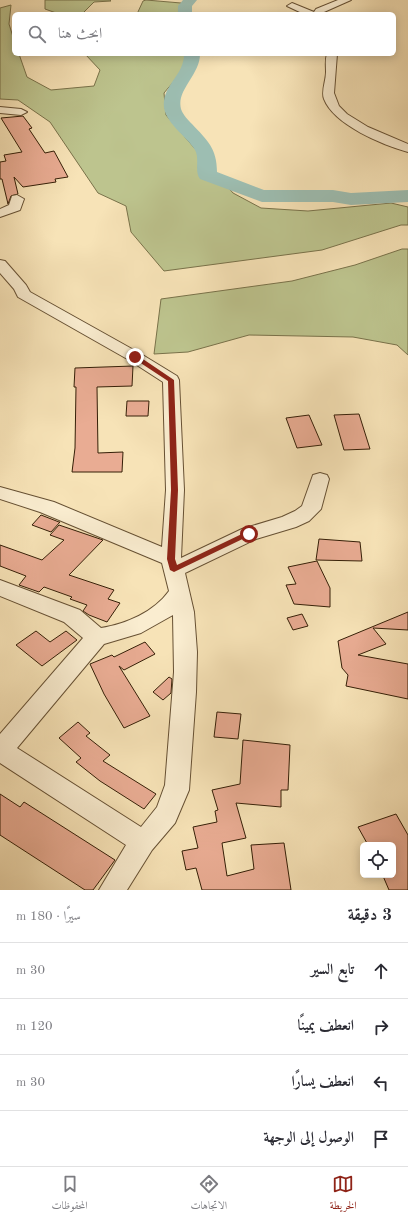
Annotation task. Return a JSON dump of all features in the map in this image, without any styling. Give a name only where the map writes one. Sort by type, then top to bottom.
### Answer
[{"type":"street","points":[[319,12],[346,0]]},
{"type":"street","points":[[292,6],[307,12]]},
{"type":"street","points":[[331,56],[329,61],[332,73],[329,88],[330,100],[336,109],[364,132],[408,148]]},
{"type":"street","points":[[0,110],[22,112]]},
{"type":"street","points":[[0,213],[8,212],[15,207],[17,199]]},
{"type":"street","points":[[0,264],[21,288],[23,294],[135,357],[171,380],[175,490],[172,564],[184,612],[186,646],[182,724],[175,795],[162,824],[143,842],[112,890]]},
{"type":"street","points":[[0,493],[47,507],[172,564],[249,534],[289,522],[302,516],[311,509],[320,479]]},
{"type":"street","points":[[0,588],[72,616],[97,638]]},
{"type":"street","points":[[143,842],[0,751],[97,638],[118,634],[144,622],[167,608],[180,592]]},
{"type":"green space","points":[[45,0],[111,1],[94,2],[84,12],[53,12],[45,9]]},
{"type":"green space","points":[[143,1],[181,3],[181,12],[138,12]]},
{"type":"green space","points":[[11,5],[9,24],[12,34],[12,56],[20,56],[27,77],[51,90],[94,86],[100,70],[87,56],[184,56],[182,70],[164,93],[166,115],[233,193],[261,208],[308,211],[391,203],[408,207],[408,225],[401,225],[322,250],[164,271],[131,232],[126,206],[98,193],[50,122],[18,100],[0,99],[0,8]]},
{"type":"green space","points":[[402,249],[408,249],[408,355],[397,345],[353,337],[249,335],[188,352],[154,354],[161,299],[292,281],[355,265]]},
{"type":"building","points":[[23,116],[32,128],[29,129],[45,153],[54,151],[68,177],[55,179],[56,182],[23,187],[14,177],[18,194],[11,196],[8,204],[2,179],[0,179],[0,162],[6,161],[4,155],[22,152],[1,118]]},
{"type":"building","points":[[133,366],[132,386],[97,387],[98,453],[123,452],[122,472],[72,472],[75,448],[75,368]]},
{"type":"building","points":[[127,401],[149,401],[148,416],[126,416]]},
{"type":"building","points":[[359,414],[370,449],[344,450],[334,415]]},
{"type":"building","points":[[309,415],[322,445],[297,448],[286,418]]},
{"type":"building","points":[[41,515],[60,522],[51,532],[32,525]]},
{"type":"building","points":[[59,525],[103,540],[69,575],[114,590],[108,599],[120,603],[107,622],[83,611],[87,605],[70,599],[72,597],[44,587],[39,592],[19,585],[26,576],[0,566],[0,545],[42,560],[64,540],[50,535]]},
{"type":"building","points":[[319,539],[360,542],[362,561],[316,560]]},
{"type":"building","points":[[317,561],[330,588],[330,607],[294,604],[286,585],[296,584],[288,567]]},
{"type":"building","points":[[408,612],[408,630],[373,628],[386,644],[358,655],[408,664],[408,699],[346,686],[348,675],[342,668],[338,641]]},
{"type":"building","points":[[302,614],[308,626],[293,630],[287,618]]},
{"type":"building","points":[[36,631],[50,642],[66,631],[77,640],[42,666],[16,645]]},
{"type":"building","points":[[145,642],[155,654],[124,670],[119,666],[150,716],[124,728],[104,694],[90,664],[112,655],[114,657]]},
{"type":"building","points":[[169,677],[172,679],[171,693],[163,700],[153,692]]},
{"type":"building","points":[[217,712],[241,714],[238,739],[214,737]]},
{"type":"building","points":[[78,722],[90,733],[86,736],[110,755],[103,761],[156,794],[144,809],[100,781],[76,762],[81,758],[59,738]]},
{"type":"building","points":[[243,740],[290,745],[288,790],[281,790],[281,807],[236,803],[246,838],[222,843],[227,876],[254,869],[251,845],[284,843],[291,890],[202,890],[196,868],[186,870],[182,851],[198,848],[193,827],[217,822],[215,811],[218,810],[212,790],[240,784]]},
{"type":"building","points":[[0,794],[20,807],[24,802],[115,860],[93,890],[85,890],[0,835]]},
{"type":"building","points":[[396,814],[408,835],[408,890],[389,890],[384,878],[396,878],[396,842],[366,842],[358,827]]},
{"type":"waterway","points":[[185,12],[185,6],[190,0]]},
{"type":"waterway","points":[[192,56],[188,73],[176,90],[172,102],[175,115],[197,140],[206,153],[207,175],[262,196],[333,196],[351,199],[408,196]]},
{"type":"route","points":[[135,357],[171,380],[175,490],[171,559],[174,570],[249,534]]}]
